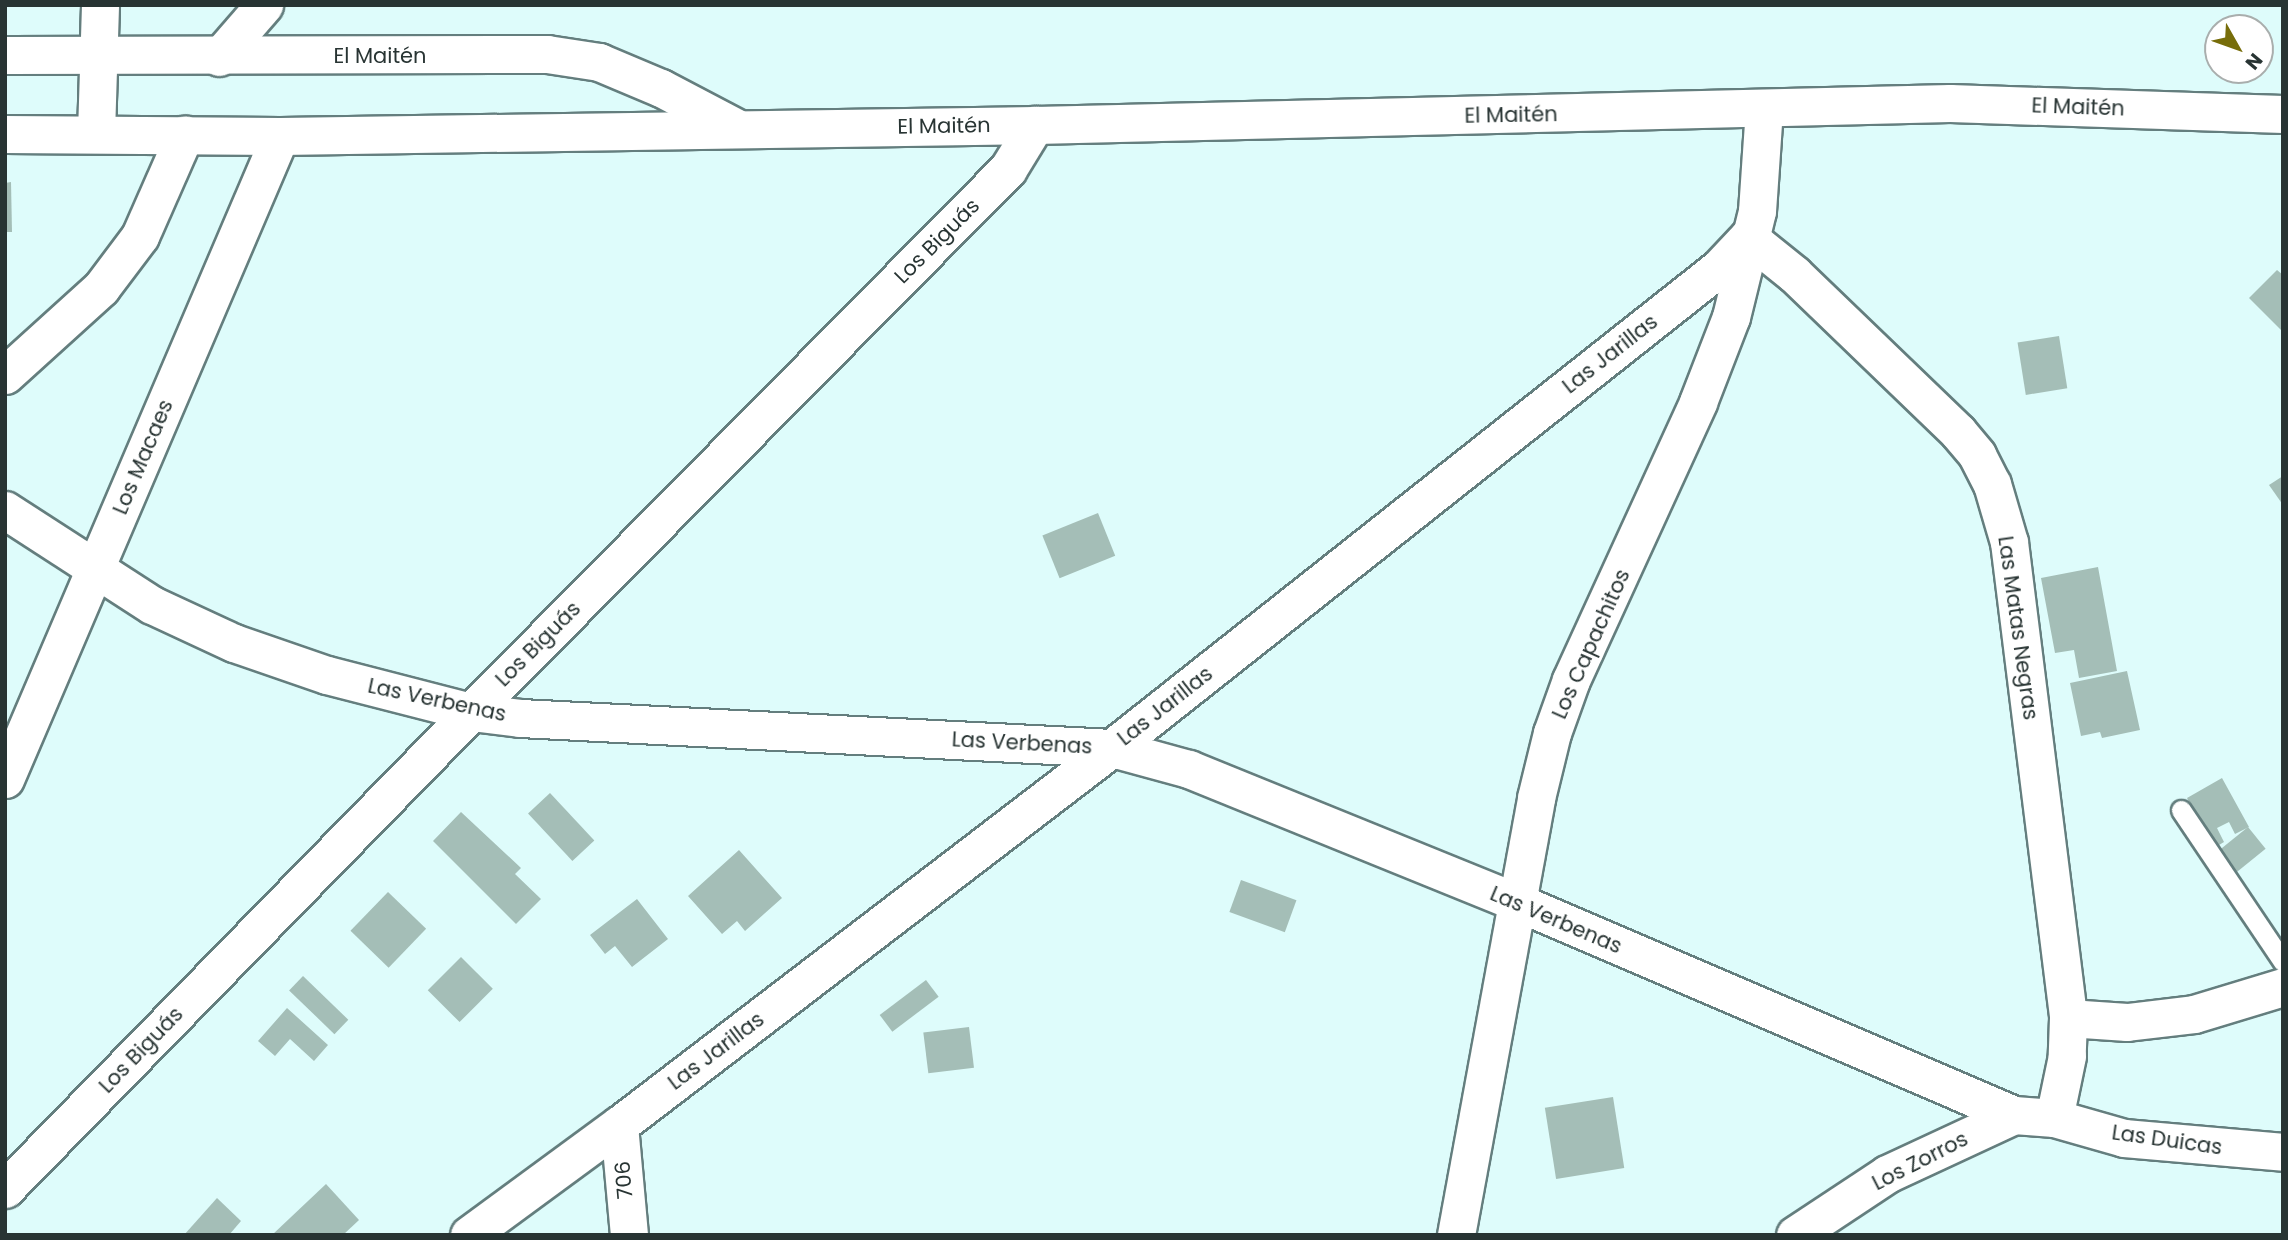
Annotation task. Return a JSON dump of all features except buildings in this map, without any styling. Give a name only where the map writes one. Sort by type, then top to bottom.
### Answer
[{"type":"street","points":[[96,133],[100,5]]},
{"type":"street","points":[[219,57],[264,5]]},
{"type":"street","name":"El Maitén","points":[[5,55],[219,57],[547,54],[599,62],[661,88],[739,130]]},
{"type":"street","name":"El Maitén","points":[[5,134],[280,136],[739,130],[1950,103],[2283,114]]},
{"type":"street","name":"Los Capachitos","points":[[1456,1235],[1517,902],[1552,733],[1571,680],[1698,402],[1731,317],[1748,237],[1757,211],[1764,109]]},
{"type":"street","name":"Los Biguás","points":[[5,1189],[471,712],[1008,169],[1035,125]]},
{"type":"street","points":[[5,375],[101,288],[141,236],[185,134]]},
{"type":"street","name":"Los Macaes","points":[[5,779],[280,136]]},
{"type":"street","name":"Las Jarillas","points":[[469,1235],[619,1125],[1112,748],[1719,268],[1748,237]]},
{"type":"street","name":"Las Matas Negras","points":[[1748,237],[1794,274],[1958,432],[1977,455],[1992,484],[2009,542],[2068,1018],[2067,1056],[2054,1118]]},
{"type":"street","name":"Las Verbenas","points":[[5,510],[152,605],[234,643],[327,675],[471,712],[520,718],[1112,748],[1189,769],[1517,902],[2014,1115]]},
{"type":"street","points":[[2068,1018],[2127,1022],[2194,1014],[2283,987]]},
{"type":"street","name":"Los Zorros","points":[[1796,1235],[1887,1174],[2014,1115],[2054,1118]]},
{"type":"street","name":"Las Duicas","points":[[2054,1118],[2124,1138],[2283,1152]]},
{"type":"street","name":"706","points":[[619,1125],[629,1235]]},
{"type":"lane","points":[[2180,810],[2283,962]]}]
